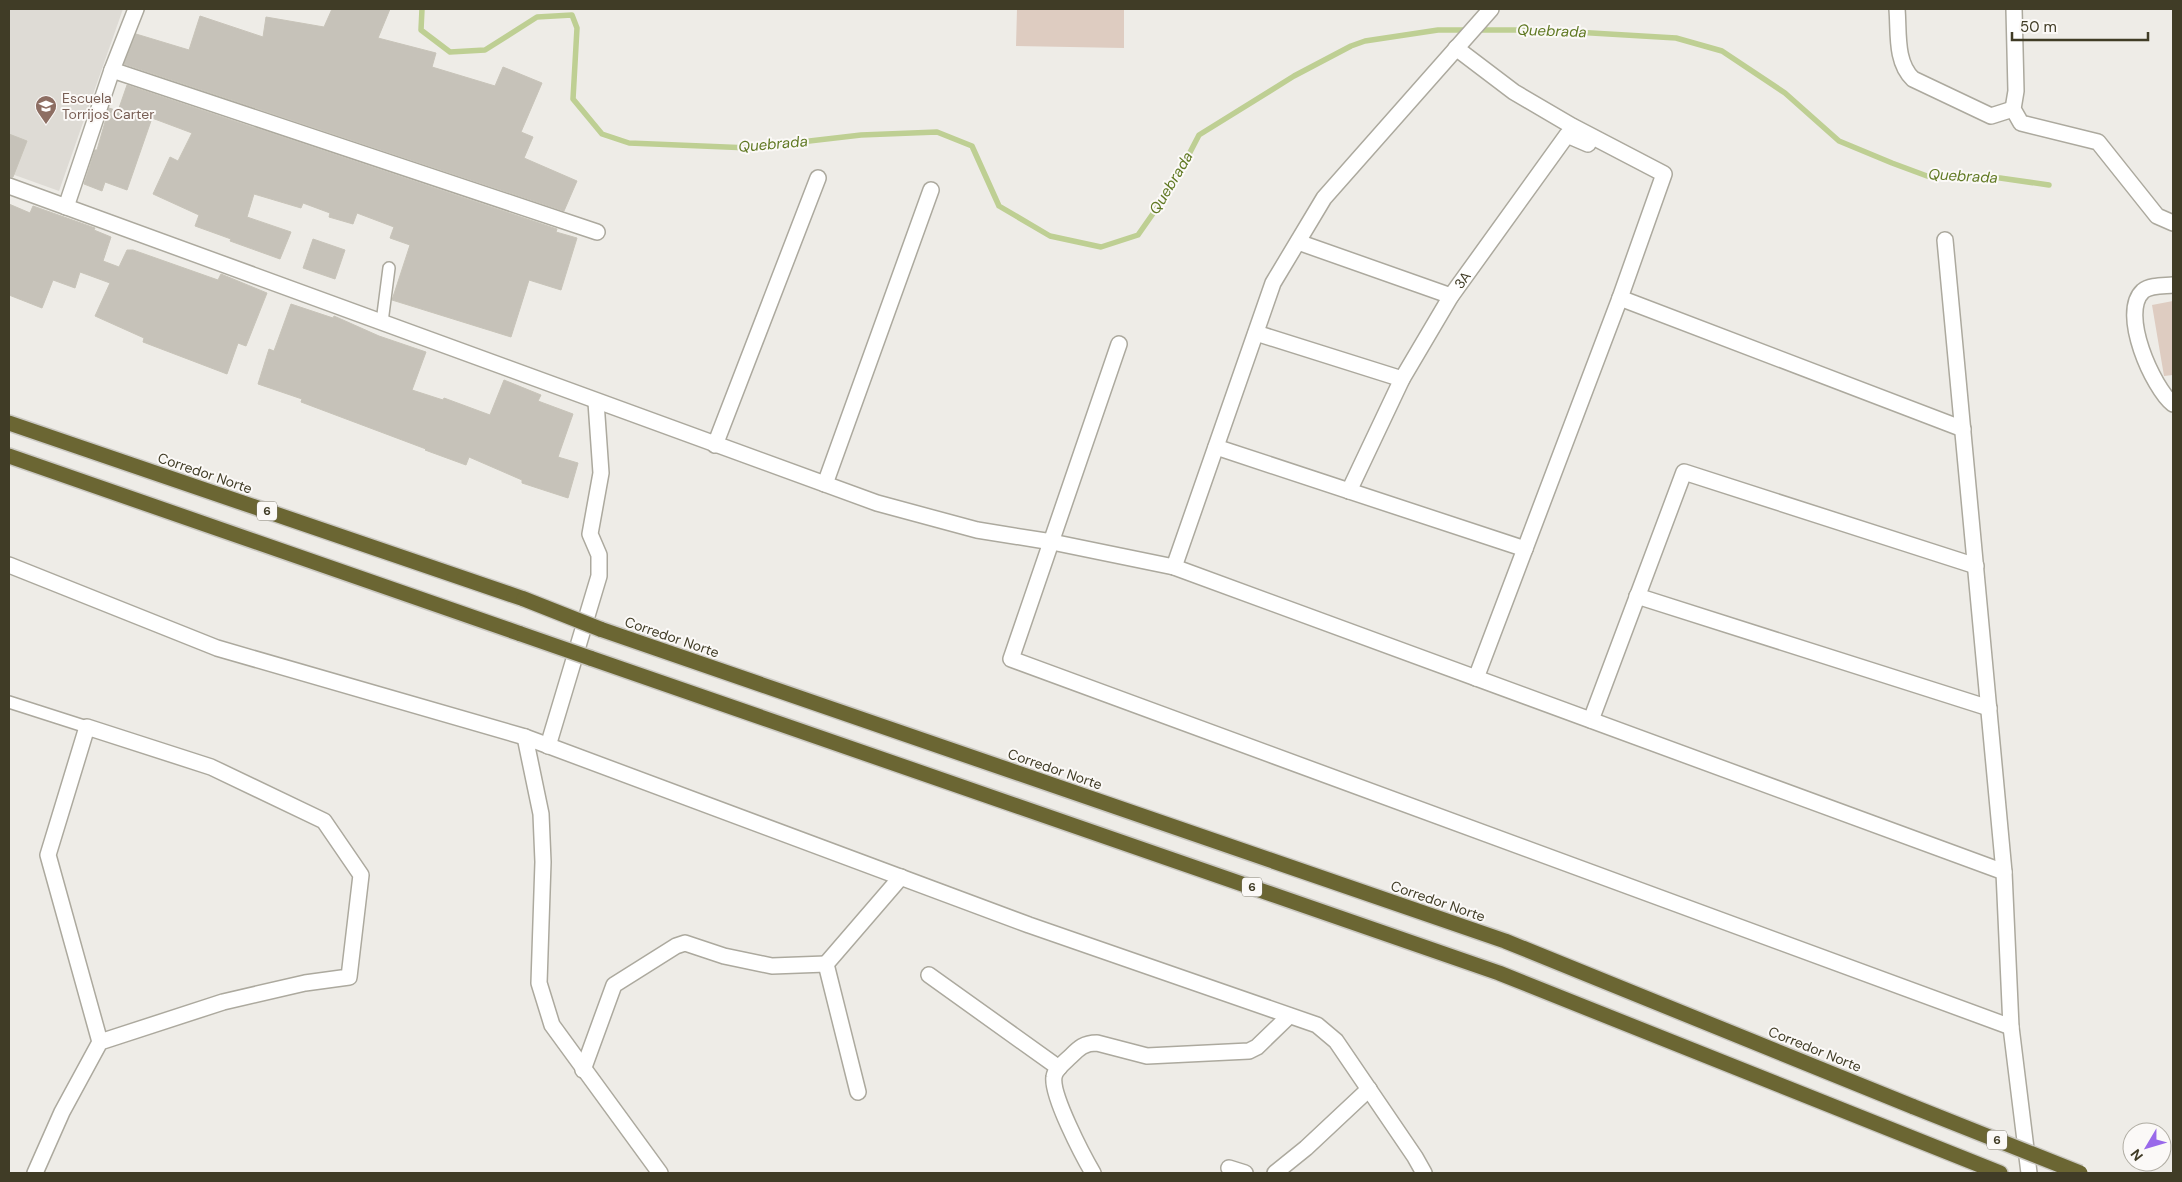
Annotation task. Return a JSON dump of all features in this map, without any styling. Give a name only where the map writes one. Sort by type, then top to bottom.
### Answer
[{"type":"highway","name":"Corredor Norte","points":[[9,424],[524,599],[600,629],[1505,941],[2080,1173]]},
{"type":"highway","name":"6","points":[[9,456],[1499,973],[2000,1173]]},
{"type":"street","points":[[66,207],[112,70],[136,9]]},
{"type":"street","points":[[1174,567],[1274,283],[1324,198],[1491,9]]},
{"type":"street","points":[[1897,9],[1901,60],[1905,71],[1913,79],[1991,116],[2013,110]]},
{"type":"street","points":[[2014,9],[2016,91],[2013,110],[2021,124],[2098,142],[2157,216],[2173,223]]},
{"type":"street","points":[[1459,45],[1514,92],[1664,174],[1620,298],[1476,678]]},
{"type":"street","points":[[112,70],[597,232]]},
{"type":"street","name":"3A","points":[[1349,491],[1402,379],[1452,296],[1566,135],[1612,154],[1626,154]]},
{"type":"street","points":[[716,445],[818,178]]},
{"type":"street","points":[[9,186],[596,402],[877,503],[977,530],[1052,542],[1174,567],[2004,872]]},
{"type":"street","points":[[825,484],[931,190]]},
{"type":"street","points":[[1946,240],[2004,872],[2011,1027],[2029,1173]]},
{"type":"street","points":[[1298,242],[1452,296]]},
{"type":"street","points":[[2173,285],[2150,288],[2143,291],[2137,302],[2135,316],[2141,350],[2154,382],[2173,404]]},
{"type":"street","points":[[1620,298],[1963,428]]},
{"type":"street","points":[[1256,333],[1402,379]]},
{"type":"street","points":[[1119,344],[1011,659],[2011,1027]]},
{"type":"street","points":[[548,746],[598,576],[599,555],[590,534],[601,473],[596,402]]},
{"type":"street","points":[[1216,447],[1525,549]]},
{"type":"street","points":[[1592,720],[1684,472],[1976,566]]},
{"type":"street","points":[[9,565],[218,648],[526,737],[1029,925],[1317,1025],[1336,1041],[1424,1173]]},
{"type":"street","points":[[1637,596],[1989,708]]},
{"type":"street","points":[[35,1173],[62,1112],[100,1042],[223,1002],[305,983],[349,976],[361,875],[324,822],[211,767],[87,727],[48,854],[100,1042]]},
{"type":"street","points":[[526,737],[541,814],[543,862],[539,983],[552,1025],[660,1173]]},
{"type":"street","points":[[583,1070],[614,985],[676,946],[685,944],[724,956],[772,966],[826,964],[901,877]]},
{"type":"street","points":[[826,964],[858,1092]]},
{"type":"street","points":[[929,975],[1058,1068]]},
{"type":"street","points":[[1093,1173],[1075,1140],[1055,1086],[1054,1077],[1058,1068],[1081,1046],[1088,1043],[1097,1043],[1146,1056],[1248,1051],[1257,1047],[1289,1016]]},
{"type":"street","points":[[1275,1173],[1306,1148],[1369,1088]]},
{"type":"street","points":[[1229,1168],[1245,1173]]},
{"type":"lane","points":[[382,322],[389,268]]},
{"type":"lane","points":[[9,702],[87,727]]},
{"type":"shaded area","name":"Escuela Torrijos Carter","points":[[9,9],[123,9],[59,191],[9,173]]},
{"type":"shaded area","points":[[1017,9],[1124,9],[1124,48],[1016,46]]},
{"type":"shaded area","points":[[2173,301],[2173,375],[2164,376],[2152,305]]},
{"type":"building","points":[[332,9],[390,9],[378,38],[436,53],[432,67],[495,86],[503,67],[542,83],[521,132],[533,137],[524,158],[577,181],[564,211],[124,64],[136,34],[189,50],[200,16],[263,37],[266,17],[324,27]]},
{"type":"building","points":[[127,85],[557,229],[556,232],[577,238],[561,290],[529,280],[511,337],[392,300],[410,245],[390,238],[394,227],[357,213],[353,224],[329,217],[330,213],[303,203],[301,208],[254,194],[247,217],[291,232],[280,259],[230,241],[231,239],[195,226],[199,215],[153,194],[170,157],[178,161],[192,133],[152,118],[127,190],[105,182],[102,191],[84,184],[95,150],[97,150],[109,108],[118,111]]},
{"type":"building","points":[[9,134],[27,141],[13,177],[9,177]]},
{"type":"building","points":[[9,204],[30,213],[33,206],[95,228],[94,230],[111,237],[103,261],[119,267],[127,250],[133,250],[218,280],[221,274],[267,293],[246,346],[238,343],[227,374],[143,342],[144,338],[95,316],[110,283],[80,272],[75,288],[53,280],[42,308],[9,295]]},
{"type":"building","points":[[313,239],[345,250],[335,279],[303,268]]},
{"type":"building","points":[[291,304],[333,318],[334,316],[379,336],[426,352],[412,390],[443,400],[444,398],[490,415],[504,380],[541,395],[538,401],[573,414],[558,457],[578,463],[568,498],[522,483],[522,480],[469,457],[466,465],[301,402],[302,399],[258,384],[269,349],[274,351]]},
{"type":"waterway","name":"Quebrada","points":[[422,9],[421,30],[450,52],[485,50],[537,17],[572,15],[577,28],[573,99],[602,134],[629,143],[750,148],[861,135],[937,132],[972,146],[999,206],[1050,236],[1101,247],[1138,235],[1173,185],[1199,135],[1294,76],[1351,46],[1365,41],[1438,30],[1541,30],[1676,38],[1722,51],[1785,93],[1839,141],[1892,163],[1927,176],[2000,178],[2049,185]]},
{"type":"place","name":"Escuela Torrijos Carter","points":[[46,125]]}]
